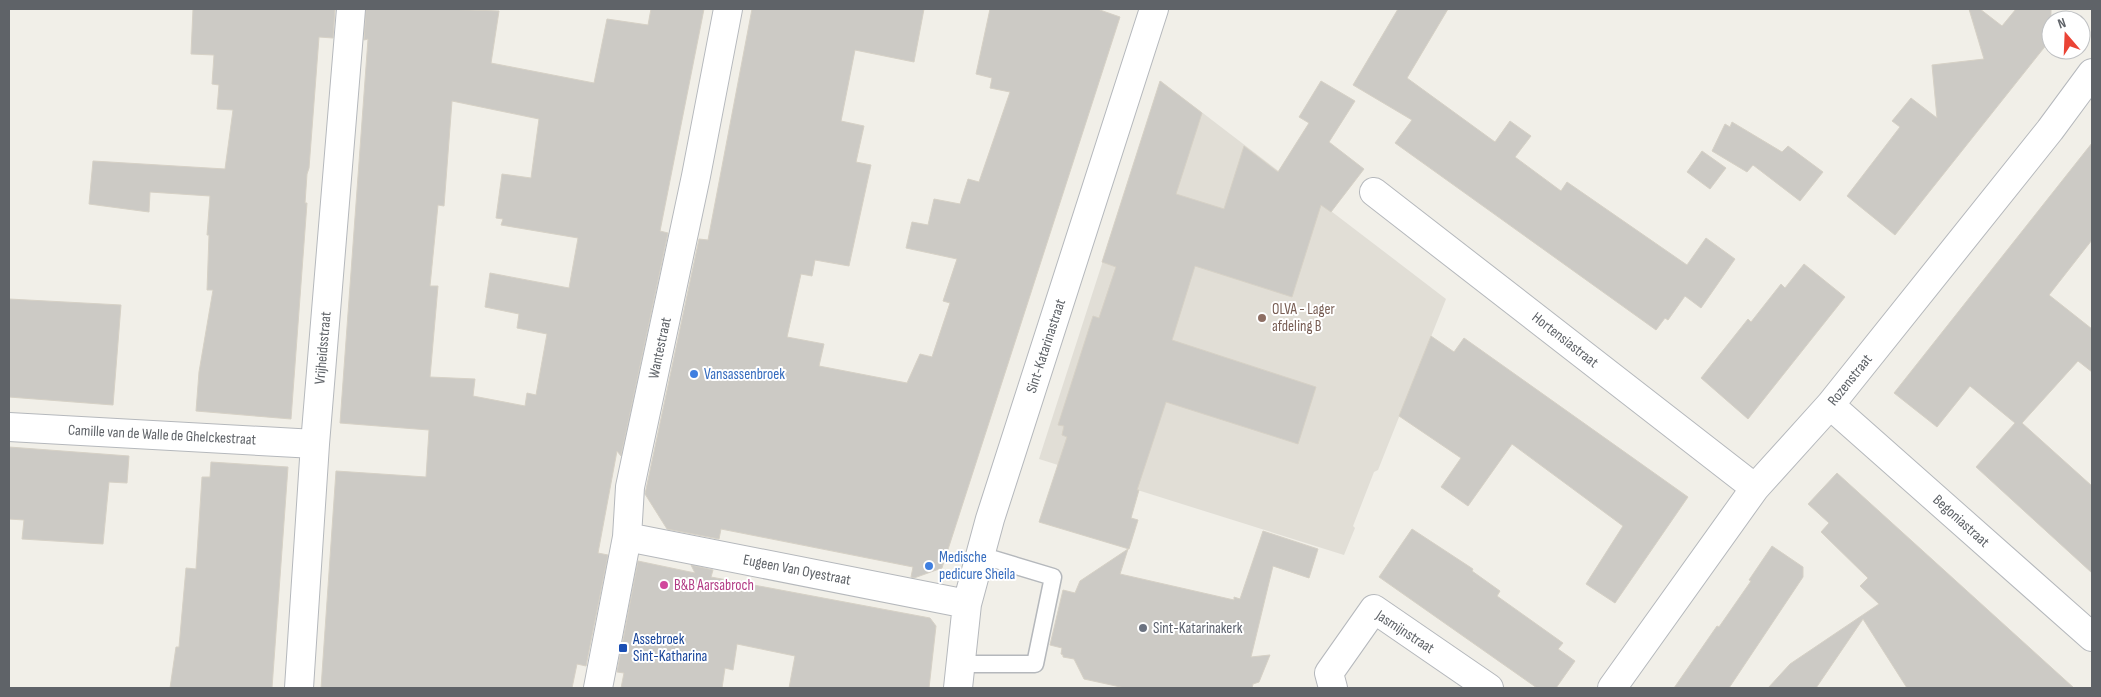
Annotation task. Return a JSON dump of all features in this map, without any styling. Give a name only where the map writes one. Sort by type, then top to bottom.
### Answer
[{"type":"street","name":"Vrijheidsstraat","points":[[299,688],[315,444],[352,9]]},
{"type":"street","name":"Wantestraat","points":[[598,688],[627,537],[630,487],[696,176],[728,9]]},
{"type":"street","name":"Sint-Katarinastraat","points":[[959,676],[967,604],[980,555],[1154,9]]},
{"type":"street","name":"Rozenstraat","points":[[1612,688],[1755,488],[1830,405],[2050,130],[2092,73]]},
{"type":"street","name":"Hortensiastraat","points":[[1374,192],[1755,488]]},
{"type":"street","name":"Begoniastraat","points":[[1830,405],[2092,637]]},
{"type":"street","name":"Camille van de Walle de Ghelckestraat","points":[[9,427],[315,444]]},
{"type":"street","name":"Eugeen Van Oyestraat","points":[[627,537],[967,604]]},
{"type":"street","name":"Jasmijnstraat","points":[[1333,688],[1329,672],[1374,609],[1489,688]]},
{"type":"lane","points":[[959,676],[1035,664],[1053,577],[980,555]]},
{"type":"shaded area","name":"OLVA - Lager afdeling B","points":[[1161,81],[1446,299],[1378,470],[1374,472],[1344,555],[1039,459]]},
{"type":"building","points":[[193,9],[335,9],[333,38],[319,37],[307,174],[305,203],[307,203],[291,419],[196,411],[199,372],[213,290],[207,290],[209,235],[207,235],[210,196],[150,192],[149,212],[89,204],[93,161],[225,169],[233,110],[217,109],[219,85],[212,84],[214,55],[191,54]]},
{"type":"building","points":[[366,9],[499,11],[491,63],[594,83],[607,19],[648,25],[651,9],[704,9],[660,231],[668,233],[621,456],[617,451],[598,553],[608,555],[586,666],[577,664],[572,688],[321,688],[336,471],[426,477],[429,430],[340,423],[368,39],[364,40]],"holes":[[[452,101],[539,119],[531,178],[502,174],[496,218],[503,219],[501,225],[578,238],[569,288],[490,273],[485,307],[519,314],[517,328],[547,334],[536,395],[527,393],[525,406],[473,396],[475,379],[430,377],[438,286],[430,286],[438,205],[444,206]]]},
{"type":"building","points":[[752,9],[924,9],[914,62],[855,50],[841,121],[864,126],[856,162],[871,165],[849,266],[815,260],[812,276],[801,274],[787,337],[824,344],[819,366],[907,383],[920,354],[932,357],[950,303],[943,301],[957,259],[906,248],[912,222],[928,225],[934,199],[960,204],[968,179],[979,182],[1010,92],[990,88],[992,78],[976,74],[990,9],[1097,9],[1120,17],[942,568],[914,578],[911,577],[913,567],[721,529],[719,539],[667,529],[645,494],[699,239],[708,240]]},
{"type":"building","points":[[1398,9],[1448,9],[1407,78],[1495,142],[1510,121],[1531,136],[1515,157],[1561,191],[1567,182],[1687,265],[1706,238],[1735,259],[1701,308],[1685,296],[1668,320],[1665,318],[1656,330],[1395,143],[1412,120],[1353,85]]},
{"type":"building","points":[[1969,9],[1980,9],[2002,26],[2016,9],[2051,9],[2041,10],[2041,52],[1895,235],[1847,196],[1900,127],[1892,121],[1911,98],[1937,118],[1932,65],[1984,59]]},
{"type":"building","points":[[1160,81],[1202,113],[1176,194],[1224,209],[1244,146],[1278,172],[1309,123],[1299,117],[1321,81],[1355,101],[1329,142],[1364,169],[1331,212],[1321,205],[1292,297],[1195,266],[1172,340],[1316,387],[1298,444],[1166,402],[1137,490],[1139,490],[1131,518],[1138,520],[1129,549],[1039,522],[1067,437],[1062,435],[1064,426],[1058,425],[1093,316],[1099,318],[1116,267],[1102,262]]},
{"type":"building","points":[[1732,122],[1782,152],[1788,146],[1823,172],[1800,201],[1753,165],[1747,172],[1712,151],[1725,124],[1730,127]]},
{"type":"building","points":[[2092,143],[2092,240],[2049,295],[2092,329],[2092,372],[2078,361],[2022,423],[2092,486],[2092,573],[1976,467],[2015,423],[1970,386],[1937,427],[1894,393]]},
{"type":"building","points":[[1702,151],[1726,168],[1710,189],[1687,172]]},
{"type":"building","points":[[1804,264],[1845,297],[1748,419],[1701,378],[1748,319],[1751,322],[1781,284],[1785,288]]},
{"type":"building","points":[[9,299],[121,305],[113,405],[9,397]]},
{"type":"building","points":[[1431,336],[1454,352],[1464,338],[1688,497],[1615,603],[1586,584],[1623,526],[1512,444],[1468,506],[1441,487],[1461,458],[1399,416]]},
{"type":"building","points":[[9,447],[129,456],[127,483],[109,482],[103,544],[22,539],[24,520],[9,519]]},
{"type":"building","points":[[211,462],[288,467],[272,688],[170,688],[176,647],[179,647],[186,568],[196,569],[202,477],[210,477]]},
{"type":"building","points":[[1837,473],[2074,688],[1907,688],[1863,619],[1816,688],[1768,688],[1790,664],[1879,604],[1860,586],[1868,578],[1821,532],[1829,523],[1808,504]]},
{"type":"building","points":[[1412,529],[1473,569],[1472,571],[1500,591],[1497,596],[1563,643],[1558,649],[1575,661],[1556,688],[1537,688],[1379,577]]},
{"type":"building","name":"Sint-Katarinakerk","points":[[1263,531],[1318,549],[1309,578],[1273,566],[1251,657],[1270,655],[1259,682],[1253,684],[1252,688],[1125,688],[1084,679],[1074,659],[1063,657],[1061,654],[1062,648],[1050,645],[1063,590],[1075,593],[1080,581],[1128,549],[1120,574],[1234,600],[1234,597],[1240,599]]},
{"type":"building","points":[[1772,546],[1803,567],[1803,577],[1729,688],[1674,688],[1751,581],[1749,580]]},
{"type":"building","points":[[638,561],[695,573],[691,565],[713,570],[711,577],[930,618],[936,626],[929,688],[789,688],[795,656],[737,644],[733,670],[725,668],[722,688],[621,688],[624,673],[617,672]]},
{"type":"place","name":"OLVA - Lager afdeling B","points":[[1262,318]]},
{"type":"place","name":"Vansassenbroek","points":[[694,374]]},
{"type":"place","name":"Medische pedicure Sheila","points":[[929,566]]},
{"type":"place","name":"B&B Aarsabroch","points":[[664,585]]},
{"type":"place","name":"Sint-Katarinakerk","points":[[1143,628]]},
{"type":"place","name":"Assebroek Sint-Katharina","points":[[623,648]]}]
